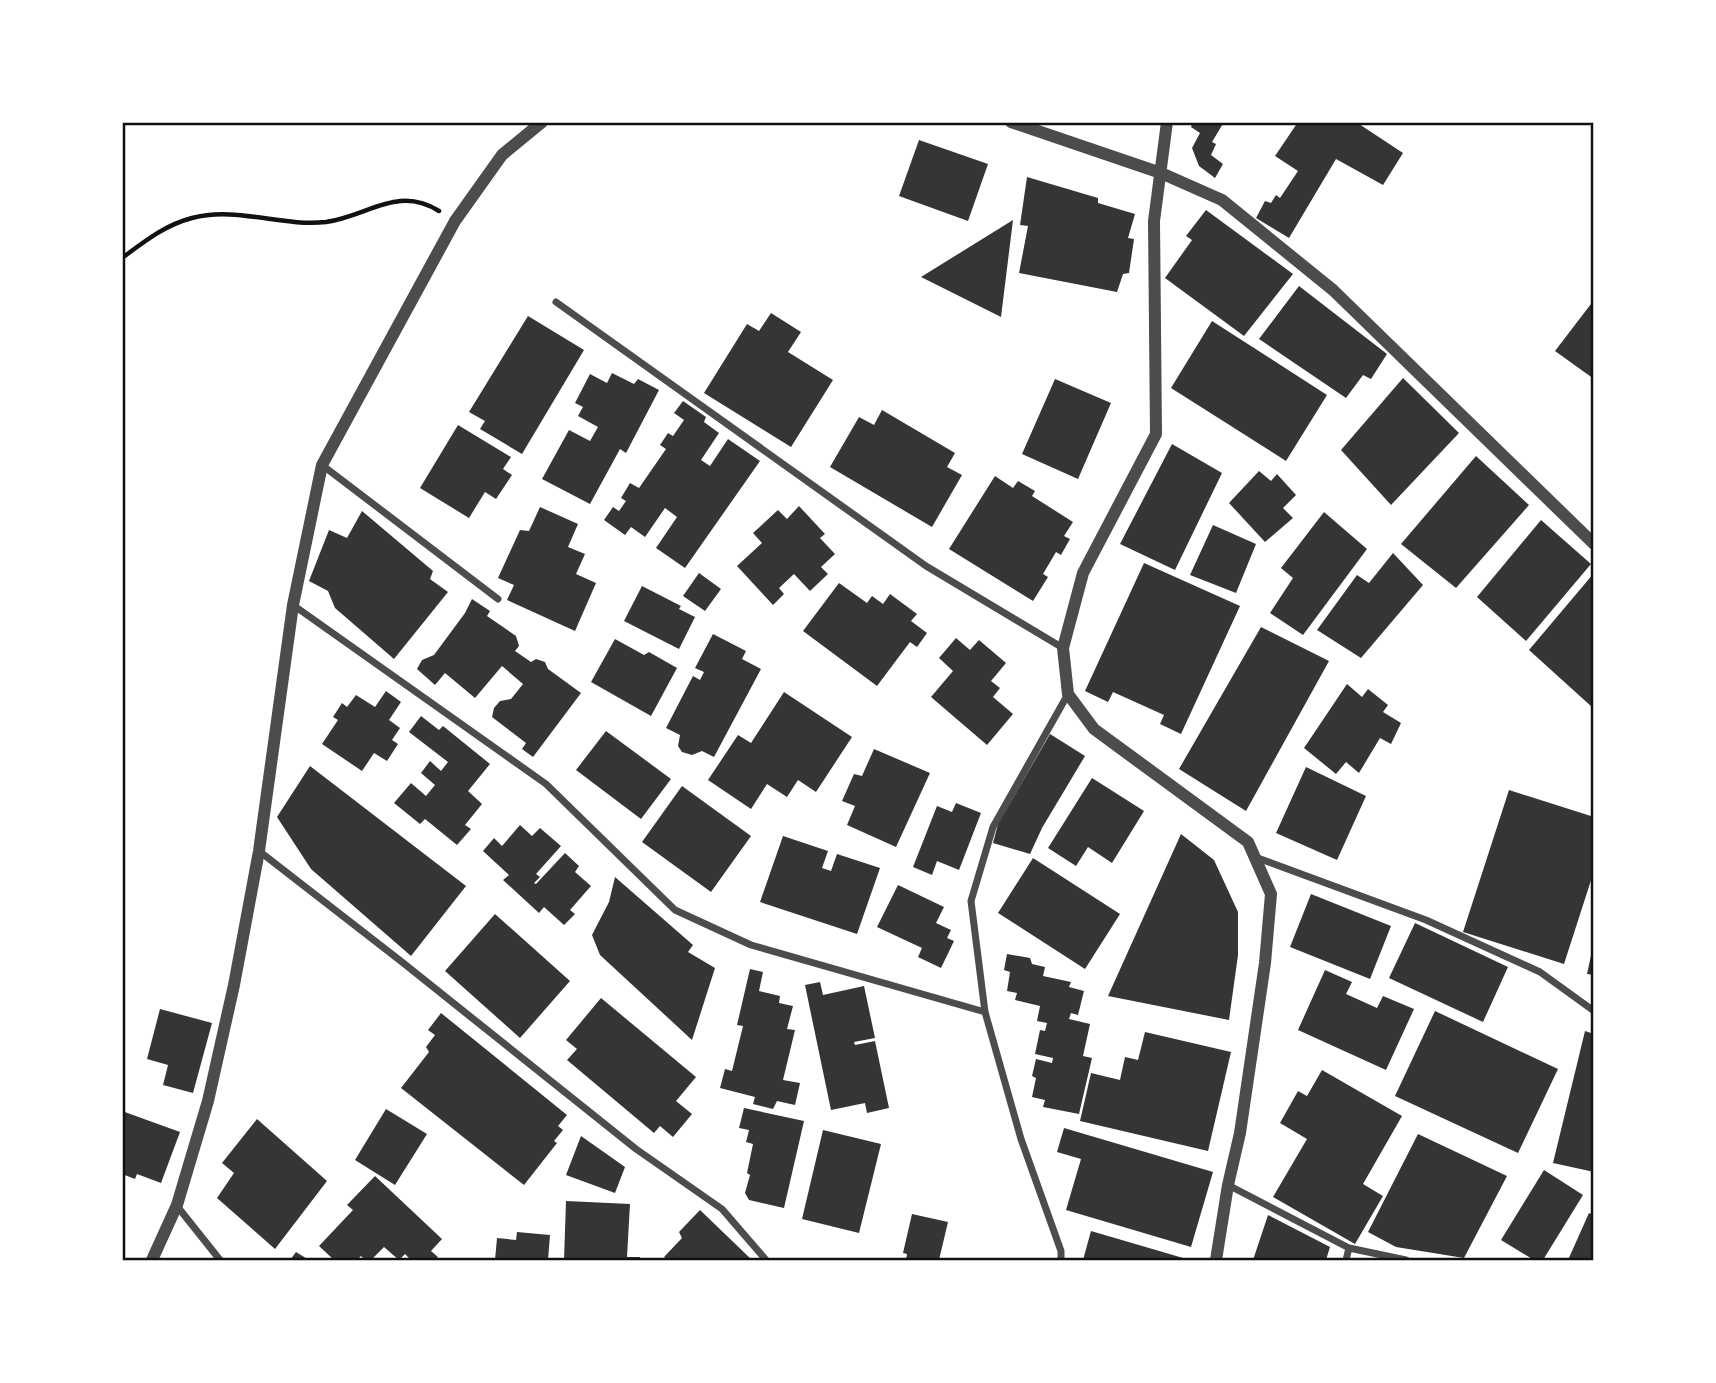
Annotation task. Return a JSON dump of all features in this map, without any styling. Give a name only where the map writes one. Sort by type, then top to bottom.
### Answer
[{"type":"street","points":[[152,1261],[177,1205],[211,1088],[234,985],[259,851],[293,605],[323,465],[455,221],[502,155],[542,122]]},
{"type":"street","points":[[1011,122],[1161,173],[1222,200],[1333,290],[1594,544]]},
{"type":"street","points":[[1167,122],[1154,220],[1156,434],[1083,573],[1063,648],[1068,694],[1094,729],[1248,842],[1271,894],[1261,989],[1240,1133],[1228,1185],[1216,1261]]},
{"type":"street","points":[[556,302],[926,566],[1063,648]]},
{"type":"street","points":[[323,465],[498,599]]},
{"type":"street","points":[[293,605],[545,785],[675,910],[751,945],[985,1012]]},
{"type":"street","points":[[1061,1261],[1061,1251],[1021,1139],[985,1012],[971,901],[993,827],[1068,694]]},
{"type":"street","points":[[259,851],[636,1149],[722,1209],[766,1261]]},
{"type":"street","points":[[1253,856],[1426,920],[1515,960],[1540,972],[1594,1011]]},
{"type":"street","points":[[1228,1185],[1349,1248],[1406,1261]]},
{"type":"street","points":[[177,1205],[220,1261]]},
{"type":"street","points":[[1346,1261],[1349,1248]]},
{"type":"path","points":[[122,258],[165,227],[195,217],[225,214],[293,222],[328,222],[397,201],[423,201],[455,221]]},
{"type":"building","points":[[1193,122],[1224,122],[1212,142],[1216,144],[1211,155],[1223,164],[1215,178],[1199,166],[1192,148],[1200,133],[1191,127]]},
{"type":"building","points":[[1298,122],[1356,122],[1403,153],[1383,185],[1336,159],[1289,238],[1256,218],[1265,201],[1271,203],[1276,195],[1280,198],[1298,171],[1275,156]]},
{"type":"building","points":[[919,140],[988,164],[968,221],[899,196]]},
{"type":"building","points":[[1027,177],[1098,198],[1098,203],[1135,214],[1128,238],[1134,239],[1129,273],[1123,274],[1117,292],[1019,273],[1028,226],[1020,225]]},
{"type":"building","points":[[1206,210],[1293,274],[1244,336],[1165,278],[1192,240],[1186,236]]},
{"type":"building","points":[[1013,220],[1001,317],[921,277]]},
{"type":"building","points":[[1299,286],[1387,354],[1371,379],[1363,375],[1346,398],[1259,339]]},
{"type":"building","points":[[1594,300],[1594,379],[1555,351]]},
{"type":"building","points":[[771,313],[801,332],[788,352],[833,380],[791,447],[704,393],[747,324],[759,331]]},
{"type":"building","points":[[528,316],[584,350],[522,454],[480,429],[485,421],[469,412]]},
{"type":"building","points":[[1212,321],[1327,395],[1286,461],[1171,388]]},
{"type":"building","points":[[612,373],[634,384],[638,379],[659,390],[626,453],[620,449],[590,504],[542,479],[569,430],[590,441],[598,427],[578,416],[583,407],[575,403],[590,374],[607,383]]},
{"type":"building","points":[[1403,378],[1459,433],[1391,505],[1341,450]]},
{"type":"building","points":[[1055,379],[1111,403],[1078,479],[1022,454]]},
{"type":"building","points":[[683,401],[706,417],[704,422],[719,433],[701,460],[710,466],[728,439],[760,461],[685,568],[656,548],[677,517],[665,508],[645,537],[631,527],[625,535],[604,520],[613,507],[619,511],[626,501],[621,498],[630,483],[639,488],[666,449],[660,445],[668,433],[673,436],[684,420],[674,413]]},
{"type":"building","points":[[882,410],[955,453],[947,467],[962,475],[932,527],[830,467],[859,417],[874,425]]},
{"type":"building","points":[[458,425],[511,457],[503,469],[512,475],[496,499],[485,492],[469,518],[420,488]]},
{"type":"building","points":[[1172,444],[1222,473],[1175,570],[1120,544]]},
{"type":"building","points":[[1476,456],[1529,505],[1456,588],[1401,544]]},
{"type":"building","points":[[1259,471],[1271,481],[1277,474],[1296,495],[1283,508],[1293,518],[1265,542],[1229,503]]},
{"type":"building","points":[[995,476],[1013,488],[1018,481],[1035,491],[1032,496],[1073,522],[1064,536],[1070,539],[1061,555],[1056,552],[1043,574],[1048,577],[1033,601],[949,549]]},
{"type":"building","points":[[799,506],[825,534],[820,538],[835,554],[821,567],[828,574],[810,591],[794,574],[779,588],[784,594],[773,605],[737,566],[762,543],[753,533],[778,510],[787,519]]},
{"type":"building","points":[[540,507],[578,524],[568,547],[585,554],[576,574],[596,583],[575,631],[507,600],[514,585],[498,578],[520,530],[529,531]]},
{"type":"building","points":[[362,511],[433,571],[430,579],[448,592],[394,659],[335,608],[328,591],[309,581],[329,530],[347,538]]},
{"type":"building","points":[[1324,512],[1367,549],[1303,635],[1270,613],[1293,578],[1281,568]]},
{"type":"building","points":[[1541,520],[1591,564],[1526,641],[1477,597]]},
{"type":"building","points":[[1213,525],[1256,544],[1236,593],[1190,575]]},
{"type":"building","points":[[1393,553],[1423,585],[1361,658],[1317,630],[1357,575],[1369,583]]},
{"type":"building","points":[[1144,563],[1240,606],[1181,734],[1160,724],[1164,715],[1113,692],[1108,702],[1085,691]]},
{"type":"building","points":[[699,573],[721,589],[705,611],[683,596]]},
{"type":"building","points":[[1594,573],[1594,705],[1592,707],[1529,650]]},
{"type":"building","points":[[839,583],[867,603],[872,596],[883,604],[890,594],[917,614],[911,621],[927,633],[917,647],[910,642],[877,686],[803,631]]},
{"type":"building","points":[[642,586],[681,606],[679,609],[695,617],[679,649],[624,621]]},
{"type":"building","points":[[472,599],[490,611],[487,616],[516,636],[519,646],[515,651],[531,662],[536,659],[545,662],[548,669],[581,693],[533,757],[522,749],[526,743],[492,717],[494,708],[500,701],[511,699],[523,684],[502,666],[475,698],[445,673],[435,685],[417,669],[422,660],[434,655]]},
{"type":"building","points":[[1261,627],[1329,661],[1246,811],[1179,769]]},
{"type":"building","points":[[713,634],[746,651],[742,659],[761,669],[714,757],[702,751],[692,755],[682,752],[678,746],[680,735],[666,728],[693,676],[700,680],[704,672],[695,668]]},
{"type":"building","points":[[956,638],[970,650],[979,640],[1006,663],[991,681],[1000,688],[993,697],[1013,714],[987,745],[931,697],[953,671],[939,658]]},
{"type":"building","points":[[615,639],[644,655],[649,652],[677,668],[651,716],[591,682]]},
{"type":"building","points":[[1347,684],[1362,697],[1368,689],[1388,705],[1383,712],[1401,723],[1391,744],[1380,738],[1359,773],[1346,762],[1336,774],[1304,748]]},
{"type":"building","points":[[386,691],[401,702],[389,720],[400,728],[392,740],[398,744],[387,761],[374,753],[362,771],[322,744],[338,720],[333,717],[342,703],[347,707],[356,695],[375,707]]},
{"type":"building","points":[[784,692],[852,737],[816,792],[798,780],[787,797],[767,784],[751,809],[708,780],[738,735],[751,743]]},
{"type":"building","points":[[421,716],[439,730],[443,726],[490,764],[468,791],[482,804],[465,825],[471,829],[457,845],[425,819],[420,824],[394,803],[411,783],[426,796],[435,785],[421,773],[430,761],[441,771],[448,762],[409,732]]},
{"type":"building","points":[[606,731],[671,779],[641,819],[576,770]]},
{"type":"building","points":[[1050,734],[1085,756],[1042,828],[1030,854],[993,843],[998,824]]},
{"type":"building","points":[[874,749],[930,773],[896,847],[847,825],[855,806],[842,801],[854,774],[862,776]]},
{"type":"building","points":[[310,766],[466,886],[411,956],[311,869],[277,817]]},
{"type":"building","points":[[1306,767],[1366,796],[1337,860],[1276,833]]},
{"type":"building","points":[[1092,778],[1144,811],[1112,863],[1088,847],[1076,866],[1048,848]]},
{"type":"building","points":[[682,786],[751,836],[711,892],[642,842]]},
{"type":"building","points":[[1509,790],[1594,817],[1594,871],[1564,964],[1463,932]]},
{"type":"building","points":[[956,803],[981,813],[959,870],[937,861],[932,875],[913,867],[937,806],[952,812]]},
{"type":"building","points":[[520,825],[532,836],[540,828],[561,846],[536,874],[540,877],[534,883],[536,884],[565,853],[579,866],[575,872],[591,886],[570,910],[575,914],[564,925],[544,907],[539,913],[503,880],[509,875],[483,851],[494,838],[502,846]]},
{"type":"building","points":[[1181,834],[1214,860],[1238,912],[1238,955],[1229,1020],[1108,996]]},
{"type":"building","points":[[783,836],[828,851],[822,868],[831,871],[837,854],[880,868],[857,934],[760,902]]},
{"type":"building","points":[[1033,858],[1120,914],[1085,969],[998,913]]},
{"type":"building","points":[[615,877],[693,945],[688,952],[715,968],[692,1040],[600,955],[592,935],[609,902]]},
{"type":"building","points":[[898,885],[944,907],[936,923],[951,930],[947,938],[954,941],[941,968],[918,957],[922,948],[877,927]]},
{"type":"building","points":[[1311,894],[1391,926],[1370,979],[1290,947]]},
{"type":"building","points":[[495,914],[570,981],[520,1038],[445,971]]},
{"type":"building","points":[[1415,923],[1508,967],[1483,1022],[1389,978]]},
{"type":"building","points":[[1594,951],[1594,975],[1587,974]]},
{"type":"building","points":[[1007,954],[1030,958],[1032,964],[1045,967],[1043,976],[1071,982],[1069,987],[1084,991],[1078,1015],[1071,1013],[1069,1019],[1090,1024],[1083,1056],[1092,1058],[1079,1114],[1043,1107],[1045,1100],[1032,1097],[1036,1078],[1032,1076],[1036,1059],[1052,1063],[1053,1058],[1035,1054],[1040,1030],[1045,1031],[1047,1023],[1037,1021],[1040,1006],[1015,1000],[1017,993],[1007,991],[1010,972],[1004,970]]},
{"type":"building","points":[[750,969],[763,972],[759,991],[780,996],[779,1003],[793,1006],[787,1029],[795,1030],[783,1080],[800,1083],[795,1105],[777,1101],[773,1109],[753,1104],[755,1097],[720,1088],[725,1069],[732,1071],[743,1026],[737,1025]]},
{"type":"building","points":[[1325,970],[1352,982],[1346,994],[1377,1008],[1383,996],[1414,1009],[1386,1070],[1298,1030]]},
{"type":"building","points":[[820,982],[823,995],[864,986],[875,1038],[854,1042],[855,1045],[875,1041],[889,1108],[867,1113],[865,1103],[831,1110],[805,985]]},
{"type":"building","points":[[601,998],[696,1077],[676,1101],[692,1114],[673,1137],[660,1126],[654,1133],[567,1060],[577,1049],[566,1040]]},
{"type":"building","points":[[160,1009],[212,1023],[193,1093],[163,1085],[168,1065],[147,1059]]},
{"type":"building","points":[[1435,1011],[1558,1069],[1518,1153],[1395,1096]]},
{"type":"building","points":[[441,1013],[567,1115],[558,1126],[563,1130],[554,1141],[557,1143],[524,1185],[401,1088],[429,1052],[426,1047],[435,1035],[428,1030]]},
{"type":"building","points":[[1585,1031],[1594,1034],[1594,1172],[1553,1163]]},
{"type":"building","points":[[1145,1032],[1231,1052],[1208,1151],[1080,1121],[1091,1073],[1120,1080],[1125,1057],[1138,1060]]},
{"type":"building","points":[[1322,1070],[1402,1116],[1363,1184],[1383,1196],[1355,1244],[1273,1197],[1307,1139],[1280,1123],[1298,1091],[1307,1096]]},
{"type":"building","points":[[744,1108],[804,1121],[784,1208],[749,1200],[745,1193],[753,1144],[746,1142],[749,1130],[739,1128]]},
{"type":"building","points":[[386,1109],[427,1134],[395,1185],[355,1160]]},
{"type":"building","points":[[122,1111],[180,1132],[161,1183],[137,1174],[135,1179],[122,1174]]},
{"type":"building","points":[[257,1119],[327,1181],[275,1249],[217,1198],[234,1173],[222,1163]]},
{"type":"building","points":[[1064,1128],[1213,1172],[1191,1247],[1066,1210],[1081,1159],[1057,1152]]},
{"type":"building","points":[[823,1130],[881,1144],[859,1233],[802,1219]]},
{"type":"building","points":[[1418,1134],[1507,1176],[1464,1258],[1396,1247],[1368,1232]]},
{"type":"building","points":[[581,1136],[625,1167],[615,1193],[566,1175]]},
{"type":"building","points":[[1544,1170],[1583,1195],[1543,1260],[1534,1260],[1501,1240]]},
{"type":"building","points":[[375,1176],[442,1239],[431,1251],[438,1257],[435,1260],[411,1260],[405,1254],[399,1260],[384,1247],[371,1260],[365,1260],[361,1256],[357,1260],[334,1260],[319,1246],[353,1210],[347,1205]]},
{"type":"building","points":[[566,1201],[630,1204],[627,1257],[640,1257],[640,1260],[564,1260]]},
{"type":"building","points":[[700,1210],[752,1260],[668,1260],[664,1257],[682,1238],[679,1232]]},
{"type":"building","points":[[1589,1213],[1594,1215],[1594,1260],[1568,1260]]},
{"type":"building","points":[[912,1214],[948,1222],[939,1260],[906,1260],[907,1254],[903,1253]]},
{"type":"building","points":[[1268,1215],[1330,1247],[1326,1260],[1253,1260]]},
{"type":"building","points":[[1091,1231],[1190,1260],[1083,1260]]},
{"type":"building","points":[[517,1232],[550,1235],[548,1260],[495,1260],[497,1238],[516,1240]]},
{"type":"building","points":[[296,1252],[309,1260],[290,1260]]}]
